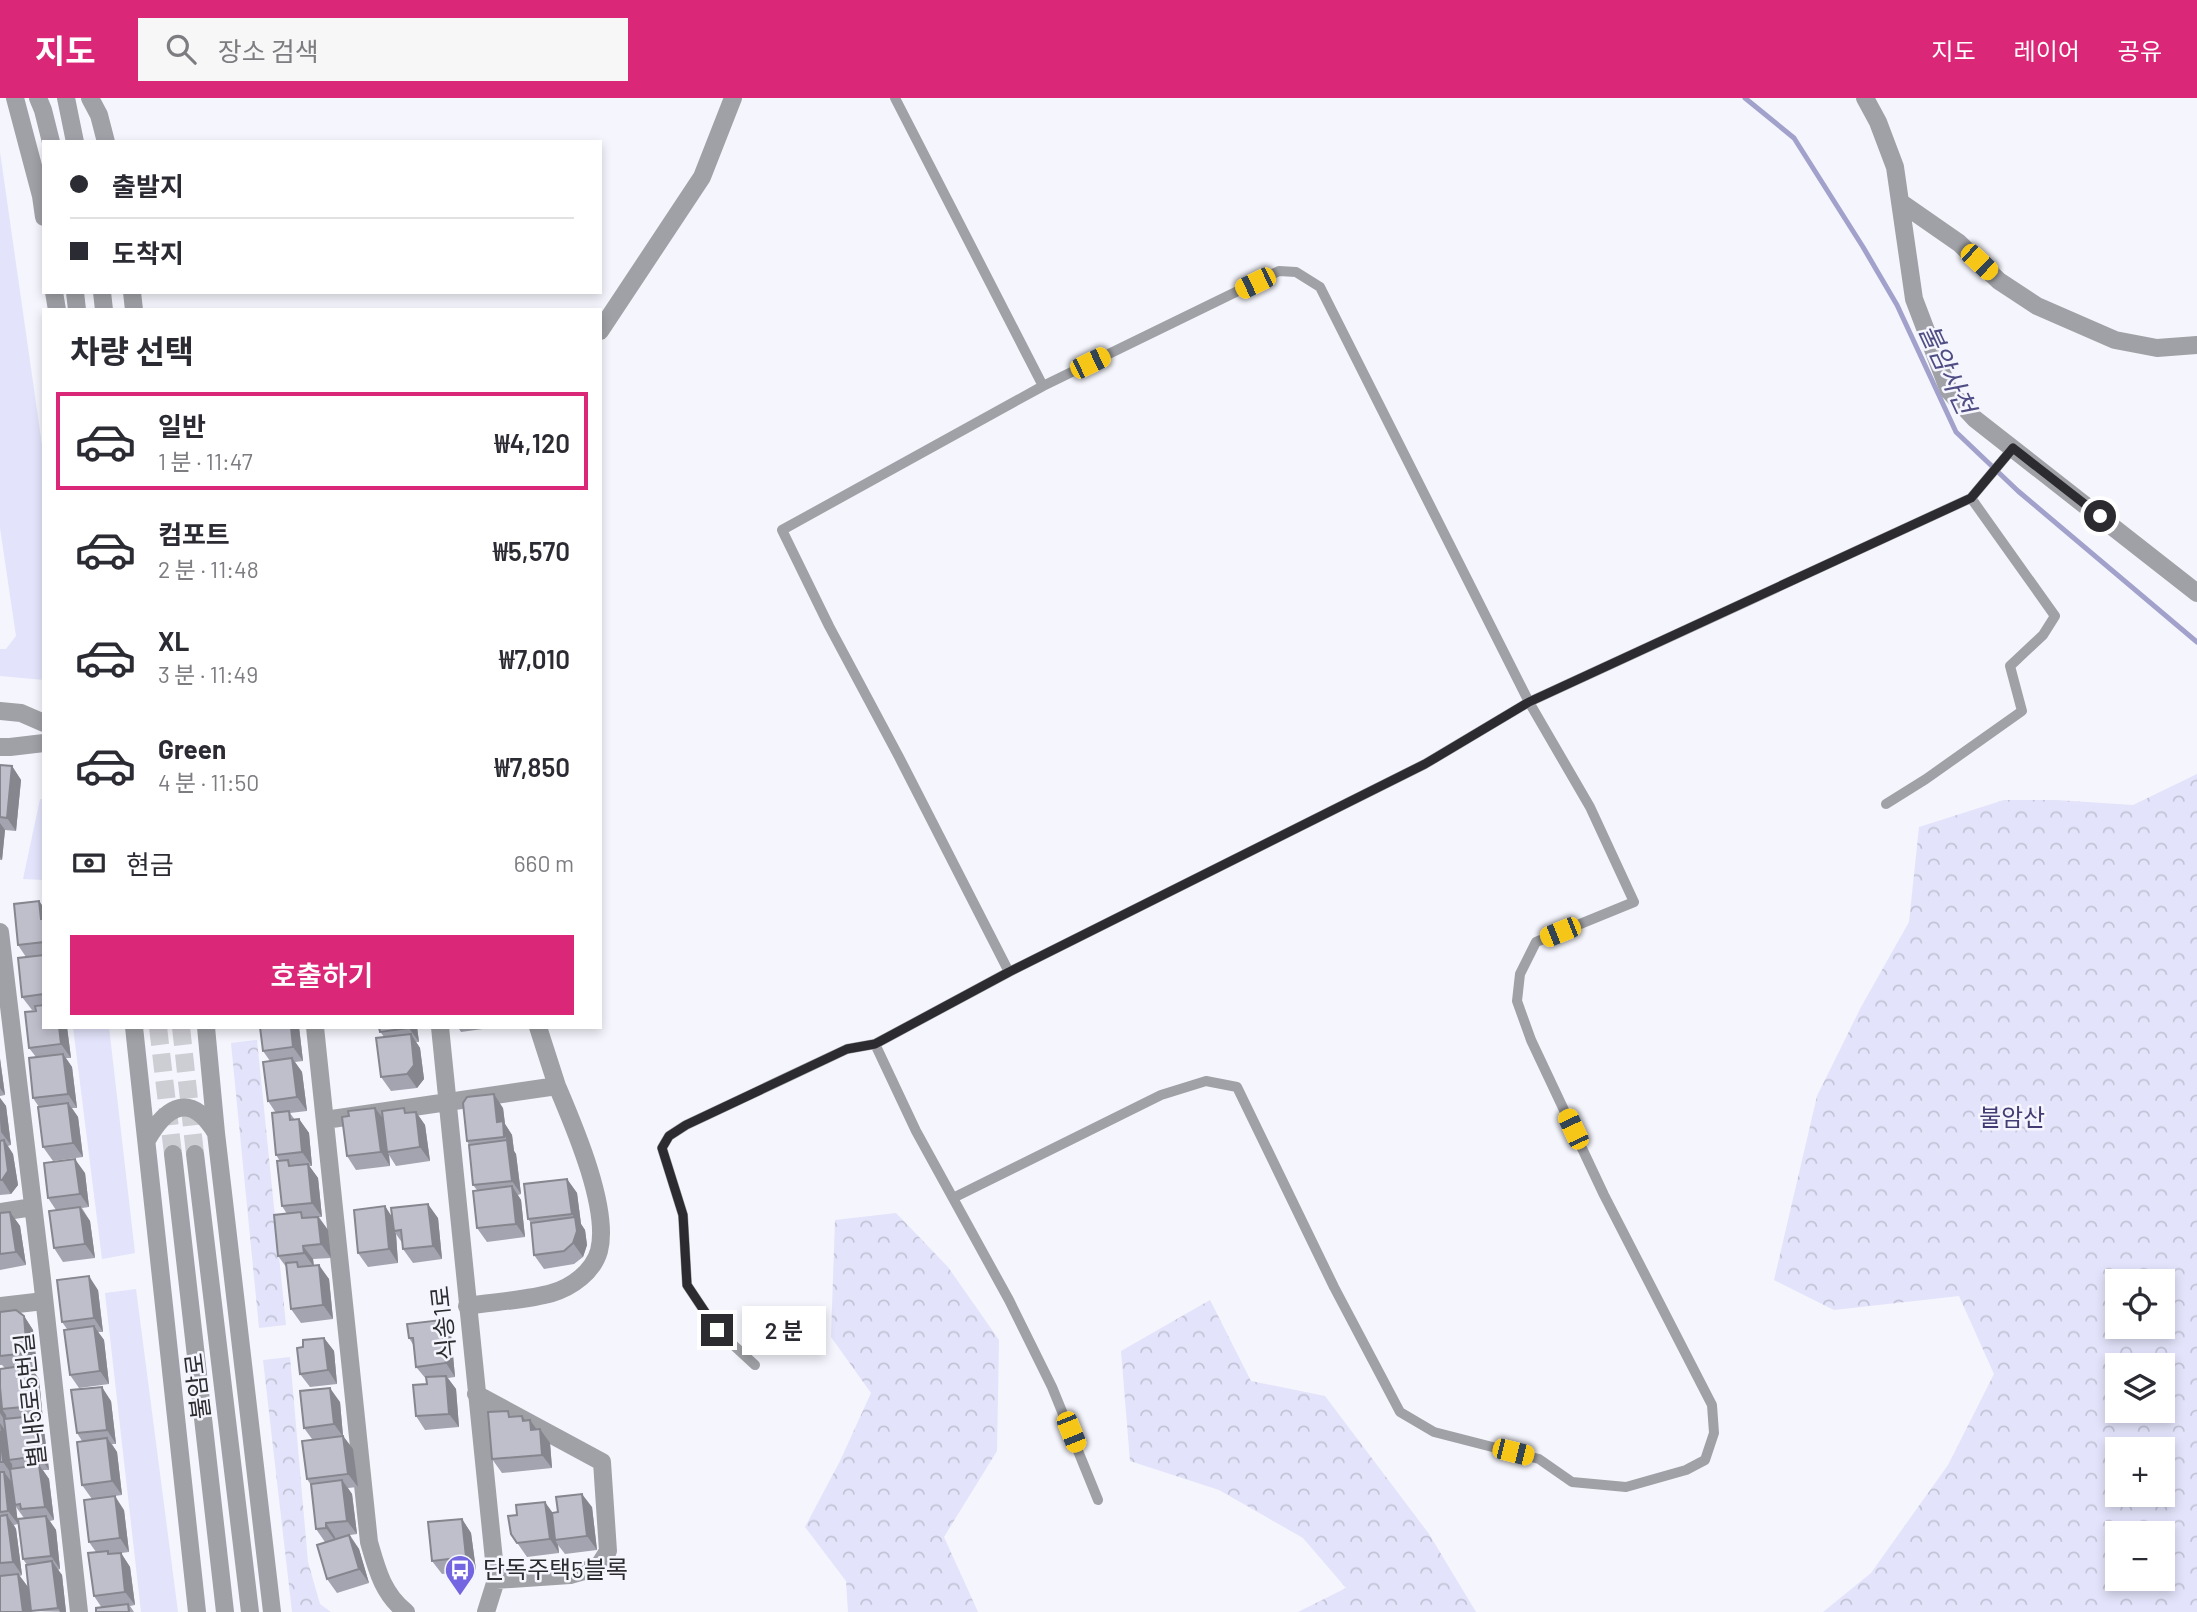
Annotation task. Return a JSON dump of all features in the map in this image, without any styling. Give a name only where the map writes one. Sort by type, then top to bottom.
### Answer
[{"type":"street","points":[[15,98],[42,203]]},
{"type":"street","points":[[38,98],[50,140]]},
{"type":"street","points":[[66,98],[75,140]]},
{"type":"street","points":[[90,98],[99,115],[105,140]]},
{"type":"street","points":[[602,328],[702,177],[733,98]]},
{"type":"street","points":[[1865,98],[1878,122],[1895,167],[1914,299],[1948,391],[2009,452],[2197,593]]},
{"type":"street","points":[[1900,202],[1959,243],[2000,281],[2037,306],[2115,340],[2157,348],[2197,345]]},
{"type":"street","points":[[0,711],[21,713],[42,722]]},
{"type":"street","points":[[0,747],[42,743]]},
{"type":"street","name":"별내5로5번길","points":[[0,932],[79,1612]]},
{"type":"street","points":[[134,1029],[197,1612]]},
{"type":"street","points":[[206,1029],[272,1612]]},
{"type":"street","points":[[315,1029],[369,1542],[379,1577],[394,1602],[406,1612]]},
{"type":"street","name":"식송1로","points":[[440,1029],[496,1580],[486,1612]]},
{"type":"street","points":[[467,1306],[552,1293],[576,1282],[593,1265],[599,1250],[597,1200],[586,1160],[557,1086],[539,1029]]},
{"type":"street","points":[[326,1120],[557,1086]]},
{"type":"street","points":[[147,1140],[157,1122],[167,1112],[180,1107],[195,1109],[207,1118],[216,1133]]},
{"type":"street","name":"불암로","points":[[173,1154],[225,1612]]},
{"type":"street","name":"불암로","points":[[195,1154],[250,1612]]},
{"type":"street","points":[[0,1212],[33,1207]]},
{"type":"street","points":[[0,1306],[44,1301]]},
{"type":"street","points":[[476,1394],[602,1462],[608,1551],[598,1567],[570,1575],[496,1580]]},
{"type":"lane","points":[[894,98],[1043,386]]},
{"type":"lane","points":[[953,1198],[1161,1095],[1206,1081],[1237,1087],[1334,1287],[1400,1412],[1434,1432],[1539,1459],[1572,1482],[1626,1487],[1686,1470],[1705,1460],[1714,1433],[1712,1405],[1604,1195],[1531,1040],[1517,1001],[1520,974],[1536,942],[1633,902],[1590,807],[1529,702],[1320,287],[1296,272],[1279,271],[1043,386],[782,530],[1009,972]]},
{"type":"lane","points":[[755,1365],[717,1330],[687,1285],[683,1215],[662,1148],[669,1136],[686,1125],[847,1049],[875,1044],[1009,972],[1425,764],[1529,702],[1971,498],[2009,452]]},
{"type":"lane","points":[[1886,804],[2022,711],[2010,666],[2043,635],[2055,616],[1971,498]]},
{"type":"lane","points":[[875,1044],[916,1131],[1009,1300],[1052,1387],[1098,1500]]},
{"type":"green space","points":[[0,152],[42,445],[42,680],[0,676],[0,649],[6,649],[16,636],[0,528]]},
{"type":"green space","name":"불암산","points":[[2197,774],[2197,1612],[1823,1612],[1871,1573],[1948,1465],[1994,1374],[1959,1296],[1834,1310],[1774,1280],[1817,1096],[1861,1007],[1909,922],[1919,827],[2004,800],[2133,805]]},
{"type":"green space","points":[[40,799],[42,799],[42,880],[23,879]]},
{"type":"green space","points":[[73,1029],[109,1029],[135,1253],[102,1259]]},
{"type":"green space","points":[[257,1040],[286,1325],[259,1328],[231,1043]]},
{"type":"green space","points":[[896,1213],[948,1267],[999,1340],[997,1451],[944,1537],[978,1612],[848,1612],[846,1581],[805,1527],[840,1461],[871,1393],[831,1337],[835,1220]]},
{"type":"green space","points":[[136,1289],[178,1612],[141,1612],[105,1293]]},
{"type":"green space","points":[[1210,1300],[1251,1381],[1325,1396],[1429,1534],[1476,1612],[1298,1612],[1346,1588],[1303,1538],[1219,1490],[1130,1461],[1121,1351]]},
{"type":"green space","points":[[290,1357],[308,1562],[320,1604],[331,1612],[292,1612],[263,1360]]},
{"type":"building","points":[[0,765],[12,766],[7,818],[0,817]]},
{"type":"building","points":[[39,901],[42,942],[18,945],[14,904]]},
{"type":"building","points":[[42,955],[42,994],[22,997],[18,958]]},
{"type":"building","points":[[42,1005],[42,1029],[59,1029],[61,1044],[29,1048],[25,1012],[36,1011],[35,1006]]},
{"type":"building","points":[[260,1029],[291,1029],[293,1047],[263,1051]]},
{"type":"building","points":[[379,1029],[402,1029],[380,1032]]},
{"type":"building","points":[[411,1034],[414,1065],[407,1074],[381,1077],[376,1038]]},
{"type":"building","points":[[63,1054],[68,1094],[33,1098],[29,1058]]},
{"type":"building","points":[[292,1058],[297,1097],[268,1101],[263,1062]]},
{"type":"building","points":[[494,1094],[497,1122],[503,1121],[504,1137],[467,1141],[463,1103],[467,1097]]},
{"type":"building","points":[[68,1103],[73,1143],[43,1147],[38,1107]]},
{"type":"building","points":[[375,1108],[381,1152],[347,1156],[342,1117],[349,1116],[348,1111]]},
{"type":"building","points":[[404,1108],[405,1113],[416,1112],[420,1147],[387,1152],[382,1111]]},
{"type":"building","points":[[289,1111],[290,1120],[299,1119],[302,1152],[276,1155],[272,1113]]},
{"type":"building","points":[[4,1140],[8,1171],[0,1180],[0,1141]]},
{"type":"building","points":[[507,1140],[512,1181],[473,1185],[469,1145]]},
{"type":"building","points":[[75,1159],[80,1194],[48,1198],[44,1163]]},
{"type":"building","points":[[288,1160],[289,1166],[308,1164],[312,1203],[282,1206],[277,1161]]},
{"type":"building","points":[[567,1179],[572,1214],[528,1219],[524,1184]]},
{"type":"building","points":[[512,1186],[516,1224],[477,1228],[473,1191]]},
{"type":"building","points":[[428,1204],[433,1246],[403,1249],[401,1230],[394,1231],[391,1208]]},
{"type":"building","points":[[385,1206],[389,1249],[358,1253],[354,1210]]},
{"type":"building","points":[[80,1207],[85,1244],[54,1248],[49,1211]]},
{"type":"building","points":[[10,1212],[16,1252],[0,1254],[0,1213]]},
{"type":"building","points":[[301,1212],[302,1218],[318,1217],[321,1244],[303,1246],[304,1253],[278,1256],[274,1215]]},
{"type":"building","points":[[575,1217],[577,1231],[573,1243],[564,1251],[534,1255],[531,1223]]},
{"type":"building","points":[[297,1262],[298,1267],[319,1265],[323,1305],[291,1309],[286,1263]]},
{"type":"building","points":[[89,1276],[94,1318],[62,1322],[57,1280]]},
{"type":"building","points":[[16,1310],[24,1316],[27,1353],[0,1356],[0,1312]]},
{"type":"building","points":[[441,1320],[446,1363],[416,1367],[413,1338],[409,1338],[407,1324]]},
{"type":"building","points":[[94,1326],[100,1371],[70,1375],[64,1330]]},
{"type":"building","points":[[324,1338],[328,1370],[300,1374],[297,1348],[303,1347],[303,1340]]},
{"type":"building","points":[[29,1365],[33,1406],[2,1409],[0,1369]]},
{"type":"building","points":[[446,1376],[449,1414],[416,1416],[413,1385],[427,1384],[426,1377]]},
{"type":"building","points":[[102,1387],[107,1430],[77,1433],[71,1390]]},
{"type":"building","points":[[330,1388],[334,1424],[304,1428],[300,1391]]},
{"type":"building","points":[[508,1411],[509,1417],[522,1416],[523,1421],[530,1420],[531,1430],[540,1429],[542,1455],[492,1459],[488,1412]]},
{"type":"building","points":[[35,1416],[39,1456],[9,1460],[4,1419]]},
{"type":"building","points":[[0,1431],[3,1462],[0,1462]]},
{"type":"building","points":[[343,1436],[348,1474],[307,1479],[302,1441]]},
{"type":"building","points":[[107,1438],[112,1481],[82,1485],[77,1442]]},
{"type":"building","points":[[39,1465],[45,1507],[21,1509],[20,1504],[15,1505],[10,1469]]},
{"type":"building","points":[[0,1472],[4,1472],[8,1511],[0,1512]]},
{"type":"building","points":[[342,1480],[347,1521],[326,1523],[326,1528],[316,1529],[311,1484]]},
{"type":"building","points":[[582,1494],[587,1536],[555,1540],[552,1513],[558,1512],[556,1497]]},
{"type":"building","points":[[115,1496],[120,1538],[89,1542],[84,1500]]},
{"type":"building","points":[[545,1502],[550,1539],[517,1543],[511,1534],[508,1516],[517,1515],[516,1505]]},
{"type":"building","points":[[7,1515],[13,1562],[0,1563],[0,1516]]},
{"type":"building","points":[[46,1516],[51,1556],[23,1559],[18,1519]]},
{"type":"building","points":[[462,1519],[466,1557],[432,1561],[428,1522]]},
{"type":"building","points":[[349,1535],[359,1569],[327,1579],[317,1545]]},
{"type":"building","points":[[108,1551],[108,1554],[121,1553],[125,1592],[94,1596],[88,1553]]},
{"type":"building","points":[[52,1561],[58,1608],[31,1611],[26,1565]]},
{"type":"building","points":[[18,1574],[23,1612],[0,1612],[0,1576]]},
{"type":"building","points":[[128,1604],[129,1612],[96,1612],[96,1608]]},
{"type":"waterway","name":"불암사천","points":[[1745,98],[1794,138],[1863,247],[1897,305],[1956,432],[2018,491],[2197,642]]},
{"type":"tunnel","points":[[158,1029],[173,1154]]},
{"type":"tunnel","points":[[181,1029],[195,1154]]},
{"type":"place","name":"단독주택5블록","points":[[460,1597]]},
{"type":"route","points":[[717,1330],[687,1285],[683,1215],[662,1148],[669,1136],[686,1125],[847,1049],[875,1044],[1009,972],[1425,764],[1529,702],[1971,498],[2013,448],[2100,516]]}]
